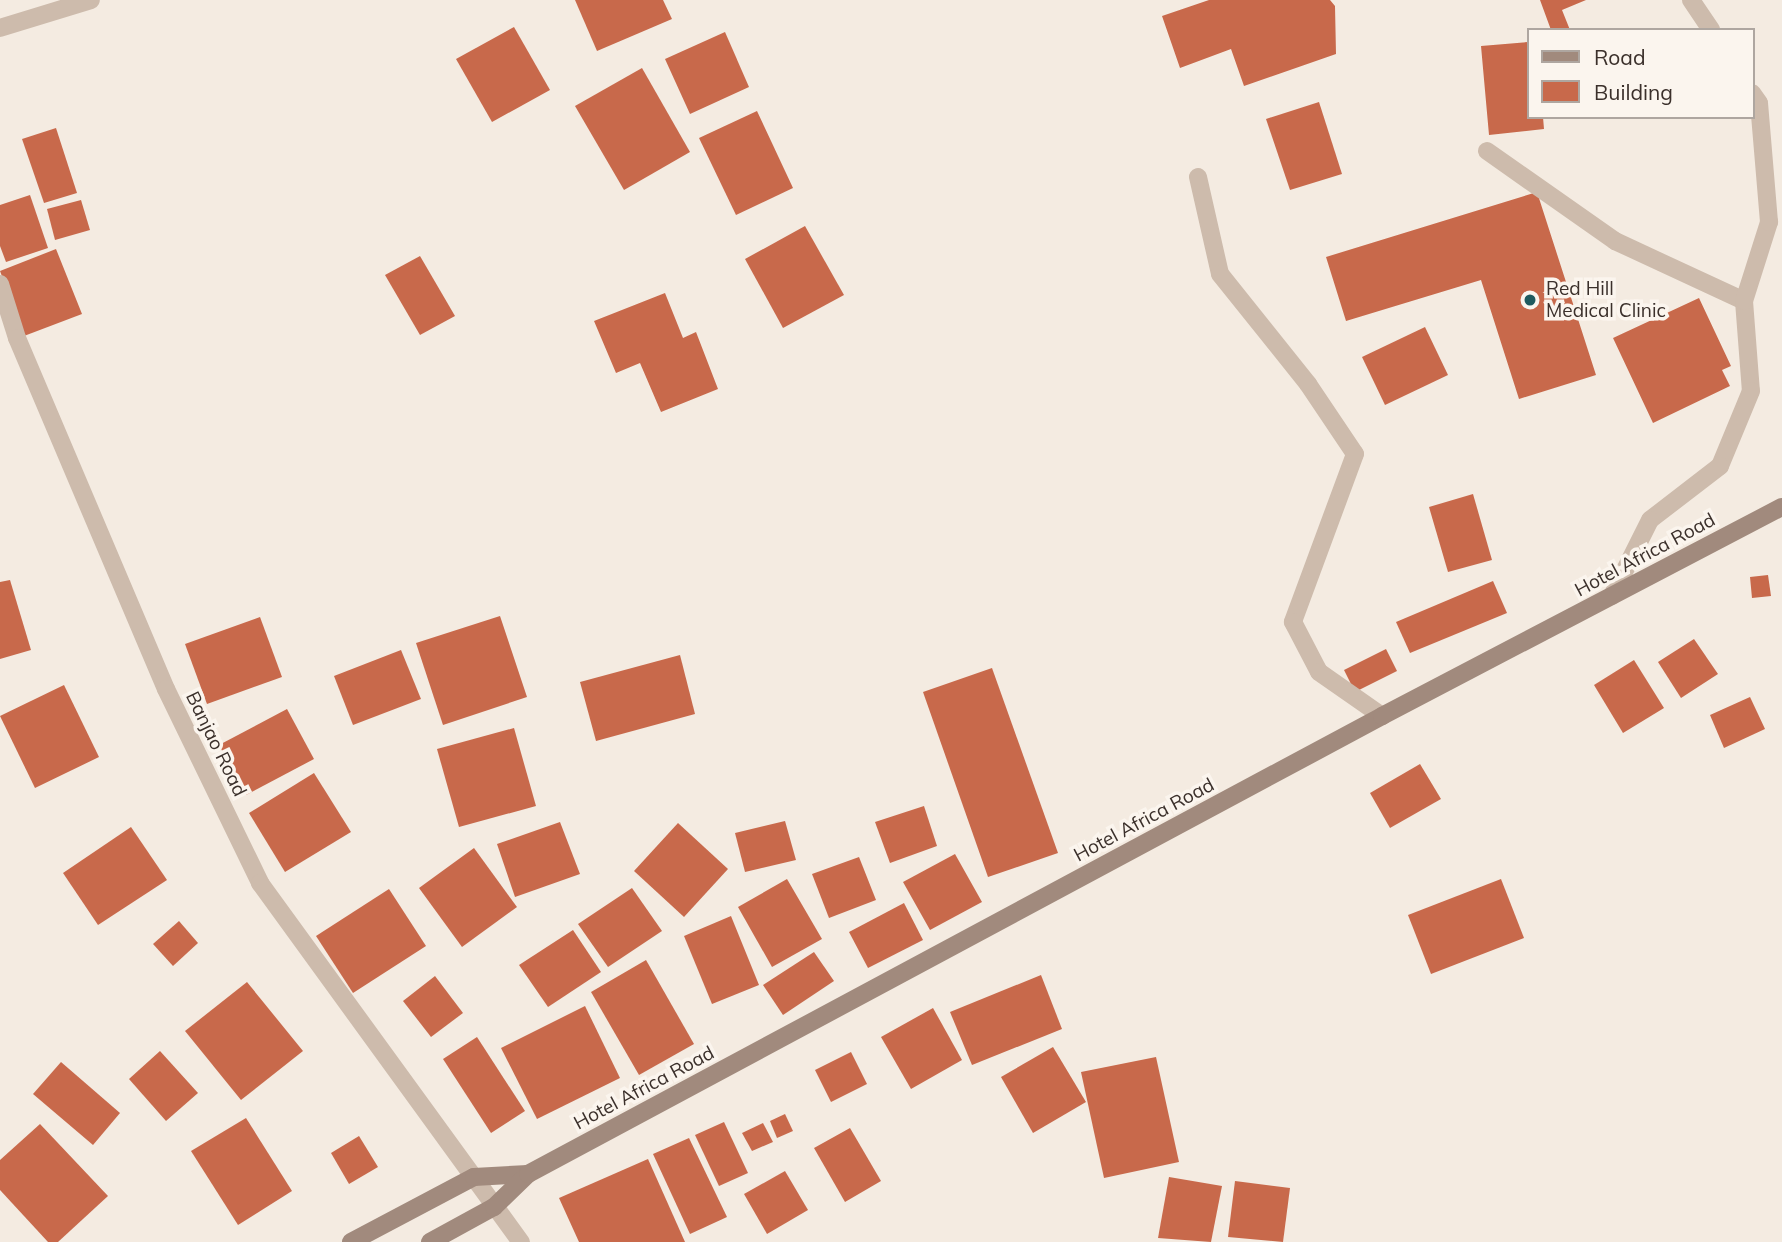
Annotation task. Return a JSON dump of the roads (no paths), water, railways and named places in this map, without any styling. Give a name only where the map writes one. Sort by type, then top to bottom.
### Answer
[{"type":"street","points":[[0,28],[90,0]]},
{"type":"street","points":[[1691,0],[1710,28]]},
{"type":"street","points":[[1612,596],[1650,520],[1720,466],[1751,391],[1744,301],[1769,222],[1759,103],[1754,96]]},
{"type":"street","points":[[1488,151],[1615,241],[1744,301]]},
{"type":"street","points":[[1198,177],[1220,274],[1308,384],[1355,454],[1293,622],[1319,671],[1382,716]]},
{"type":"street","name":"Banjao Road","points":[[0,284],[17,338],[166,689],[260,883],[521,1242]]},
{"type":"street","name":"Hotel Africa Road","points":[[430,1242],[494,1207],[528,1174],[1382,716],[1782,507]]},
{"type":"street","name":"Hotel Africa Road","points":[[351,1242],[474,1177],[528,1174]]},
{"type":"place","name":"Red Hill Medical Clinic","points":[[1530,300]]}]
